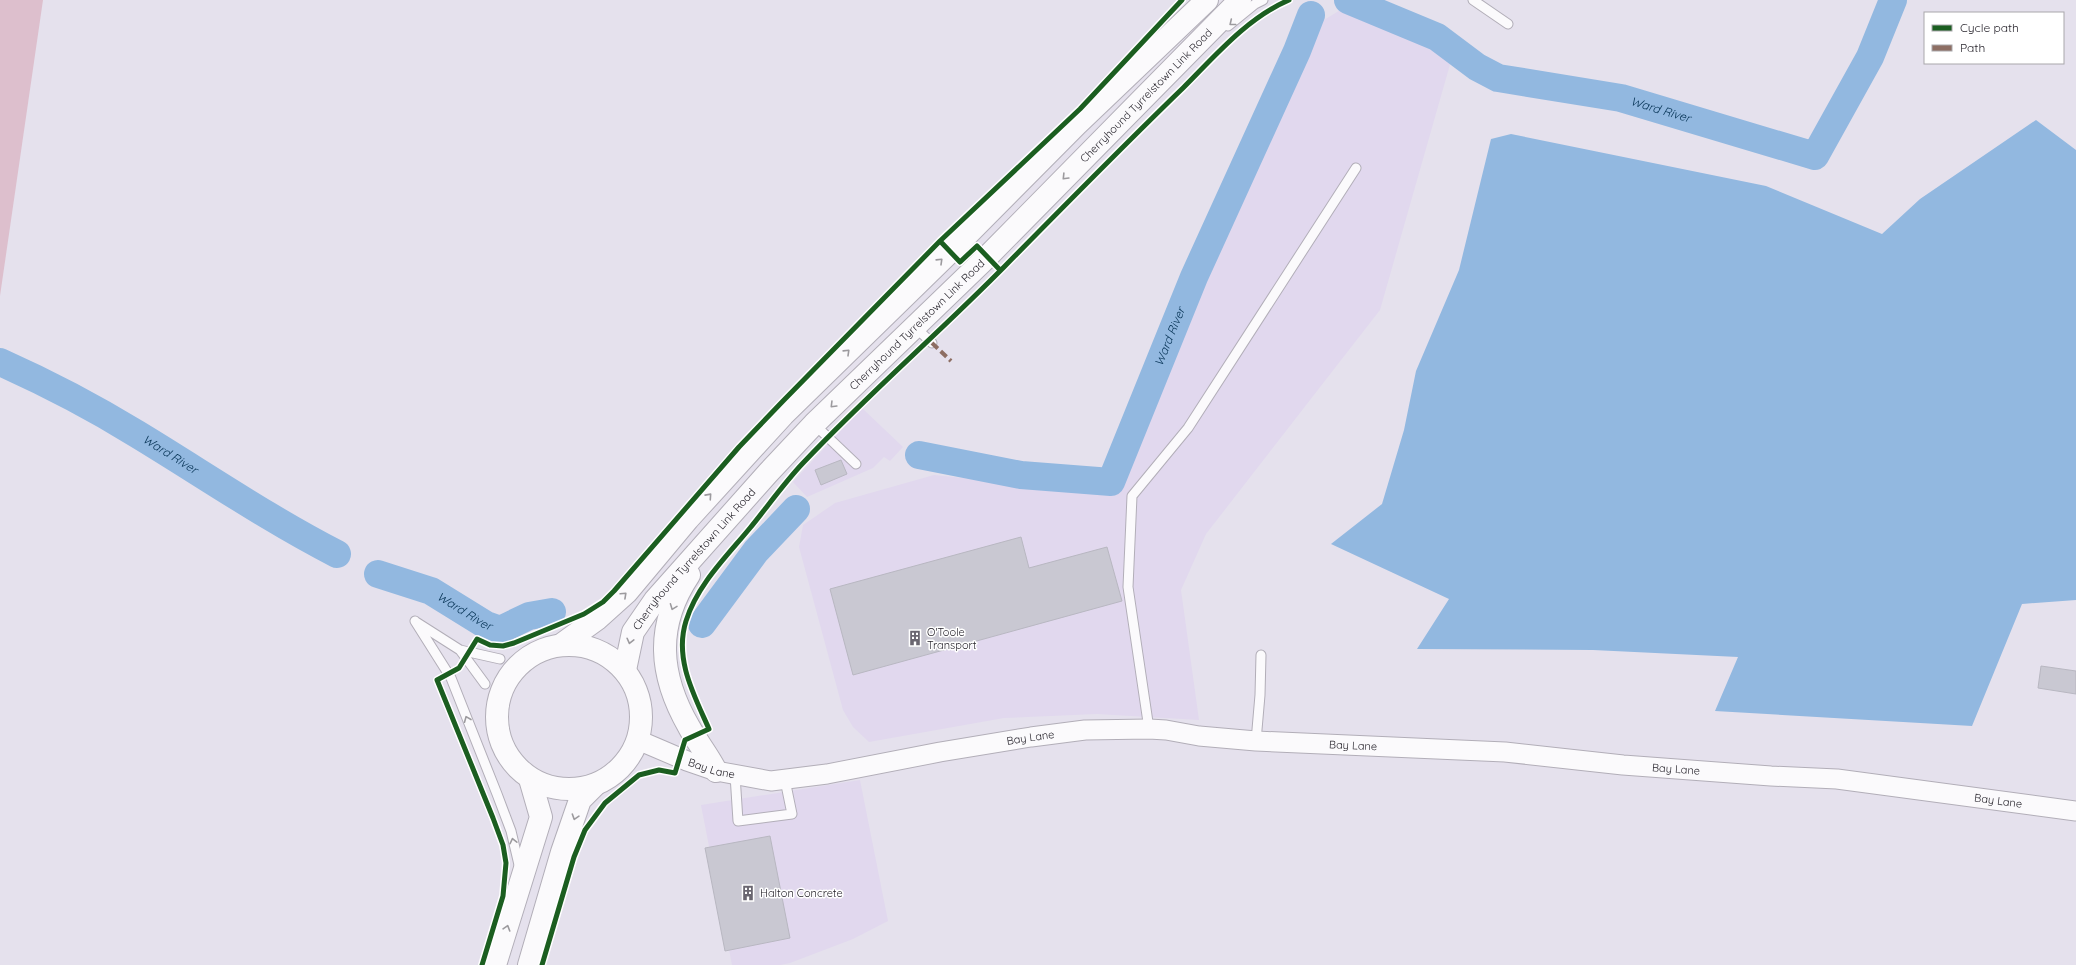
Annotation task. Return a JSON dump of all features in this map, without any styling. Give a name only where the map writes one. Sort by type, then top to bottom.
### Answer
[{"type":"street","points":[[561,645],[596,619],[627,592],[688,519],[783,414],[950,252],[1128,73],[1206,0]]},
{"type":"street","name":"Cherryhound Tyrrelstown Link Road","points":[[625,670],[633,632],[655,600],[768,473],[814,424],[987,257],[1240,0]]},
{"type":"street","points":[[725,773],[688,726],[672,692],[664,651],[668,619],[680,589],[700,558],[768,473]]},
{"type":"street","points":[[530,965],[562,852],[580,800],[595,785],[614,774],[628,759],[638,740],[642,716],[637,692],[625,670],[607,655],[585,646],[561,645],[538,651],[521,662],[508,676],[500,694],[496,713],[499,738],[504,750],[515,766],[530,779],[545,786],[562,790],[579,789],[595,785]]},
{"type":"street","name":"Bay Lane","points":[[638,740],[687,761],[725,773],[771,781],[785,780],[1031,737],[1085,730],[1149,729],[1166,730],[1199,736],[1256,741],[1505,752],[1623,765],[1771,776],[1837,779],[2076,811]]},
{"type":"street","points":[[495,965],[541,817],[530,779]]},
{"type":"lane","points":[[1128,73],[1192,0]]},
{"type":"lane","points":[[1161,81],[1256,4],[1263,0]]},
{"type":"lane","points":[[1465,0],[1476,2],[1508,24]]},
{"type":"lane","points":[[1149,729],[1128,587],[1132,496],[1188,428],[1356,168]]},
{"type":"lane","points":[[915,327],[932,343]]},
{"type":"lane","points":[[814,424],[856,464]]},
{"type":"lane","points":[[500,659],[460,650],[415,622],[451,678],[511,831],[522,879]]},
{"type":"lane","points":[[460,650],[485,684]]},
{"type":"lane","points":[[1256,741],[1260,696],[1261,655]]},
{"type":"lane","points":[[725,773],[738,821],[792,814],[785,780]]},
{"type":"shaded area","points":[[0,0],[43,0],[0,296]]},
{"type":"shaded area","points":[[1342,9],[1423,39],[1451,61],[1380,310],[1206,534],[1181,590],[1199,720],[1097,714],[1004,718],[869,742],[853,727],[843,710],[799,547],[803,525],[835,503],[934,475],[1112,493],[1314,26]]},
{"type":"shaded area","points":[[862,408],[903,447],[890,461],[884,457],[873,468],[807,497],[793,482]]},
{"type":"shaded area","points":[[860,780],[888,921],[853,939],[790,963],[780,965],[732,965],[701,805]]},
{"type":"water","points":[[2036,120],[2076,150],[2076,600],[2022,604],[1972,726],[1715,711],[1738,657],[1593,650],[1417,649],[1449,599],[1331,544],[1382,504],[1404,430],[1416,371],[1459,270],[1491,139],[1511,134],[1766,186],[1882,234],[1920,199]]},
{"type":"building","points":[[841,460],[847,474],[821,485],[815,470]]},
{"type":"building","name":"O'Toole Transport","points":[[1021,537],[1029,568],[1107,547],[1122,601],[853,675],[830,589]]},
{"type":"building","points":[[2041,666],[2076,671],[2076,694],[2038,688]]},
{"type":"building","name":"Halton Concrete","points":[[770,836],[790,938],[725,951],[705,848]]},
{"type":"waterway","name":"Ward River","points":[[1348,0],[1437,37],[1477,67],[1498,78],[1621,98],[1815,156],[1870,57],[1893,0]]},
{"type":"waterway","name":"Ward River","points":[[919,455],[1021,475],[1111,482],[1194,277],[1297,51],[1311,15]]},
{"type":"waterway","name":"Ward River","points":[[0,362],[35,378],[104,414],[260,511],[337,554]]},
{"type":"waterway","name":"Ward River","points":[[702,624],[756,551],[796,509]]},
{"type":"waterway","name":"Ward River","points":[[378,574],[431,591],[486,625],[500,630],[529,616],[552,612]]},
{"type":"marked path","points":[[932,343],[951,361]]},
{"type":"cycle path","points":[[482,965],[503,896],[506,863],[503,845],[493,818],[437,680],[459,668],[477,639],[490,645],[503,646],[514,643],[584,614],[603,602],[739,447],[783,401],[940,241],[1080,109],[1182,0]]},
{"type":"cycle path","points":[[542,965],[574,857],[585,830],[605,803],[639,775],[659,770],[675,773],[685,740],[709,729],[687,676],[682,649],[686,621],[697,595],[705,583],[796,471],[828,437],[980,291],[1232,39],[1259,17],[1289,0]]},
{"type":"cycle path","points":[[940,241],[960,262],[977,246],[1000,270]]},
{"type":"place","name":"O'Toole Transport","points":[[915,638]]},
{"type":"place","name":"Halton Concrete","points":[[748,893]]}]
